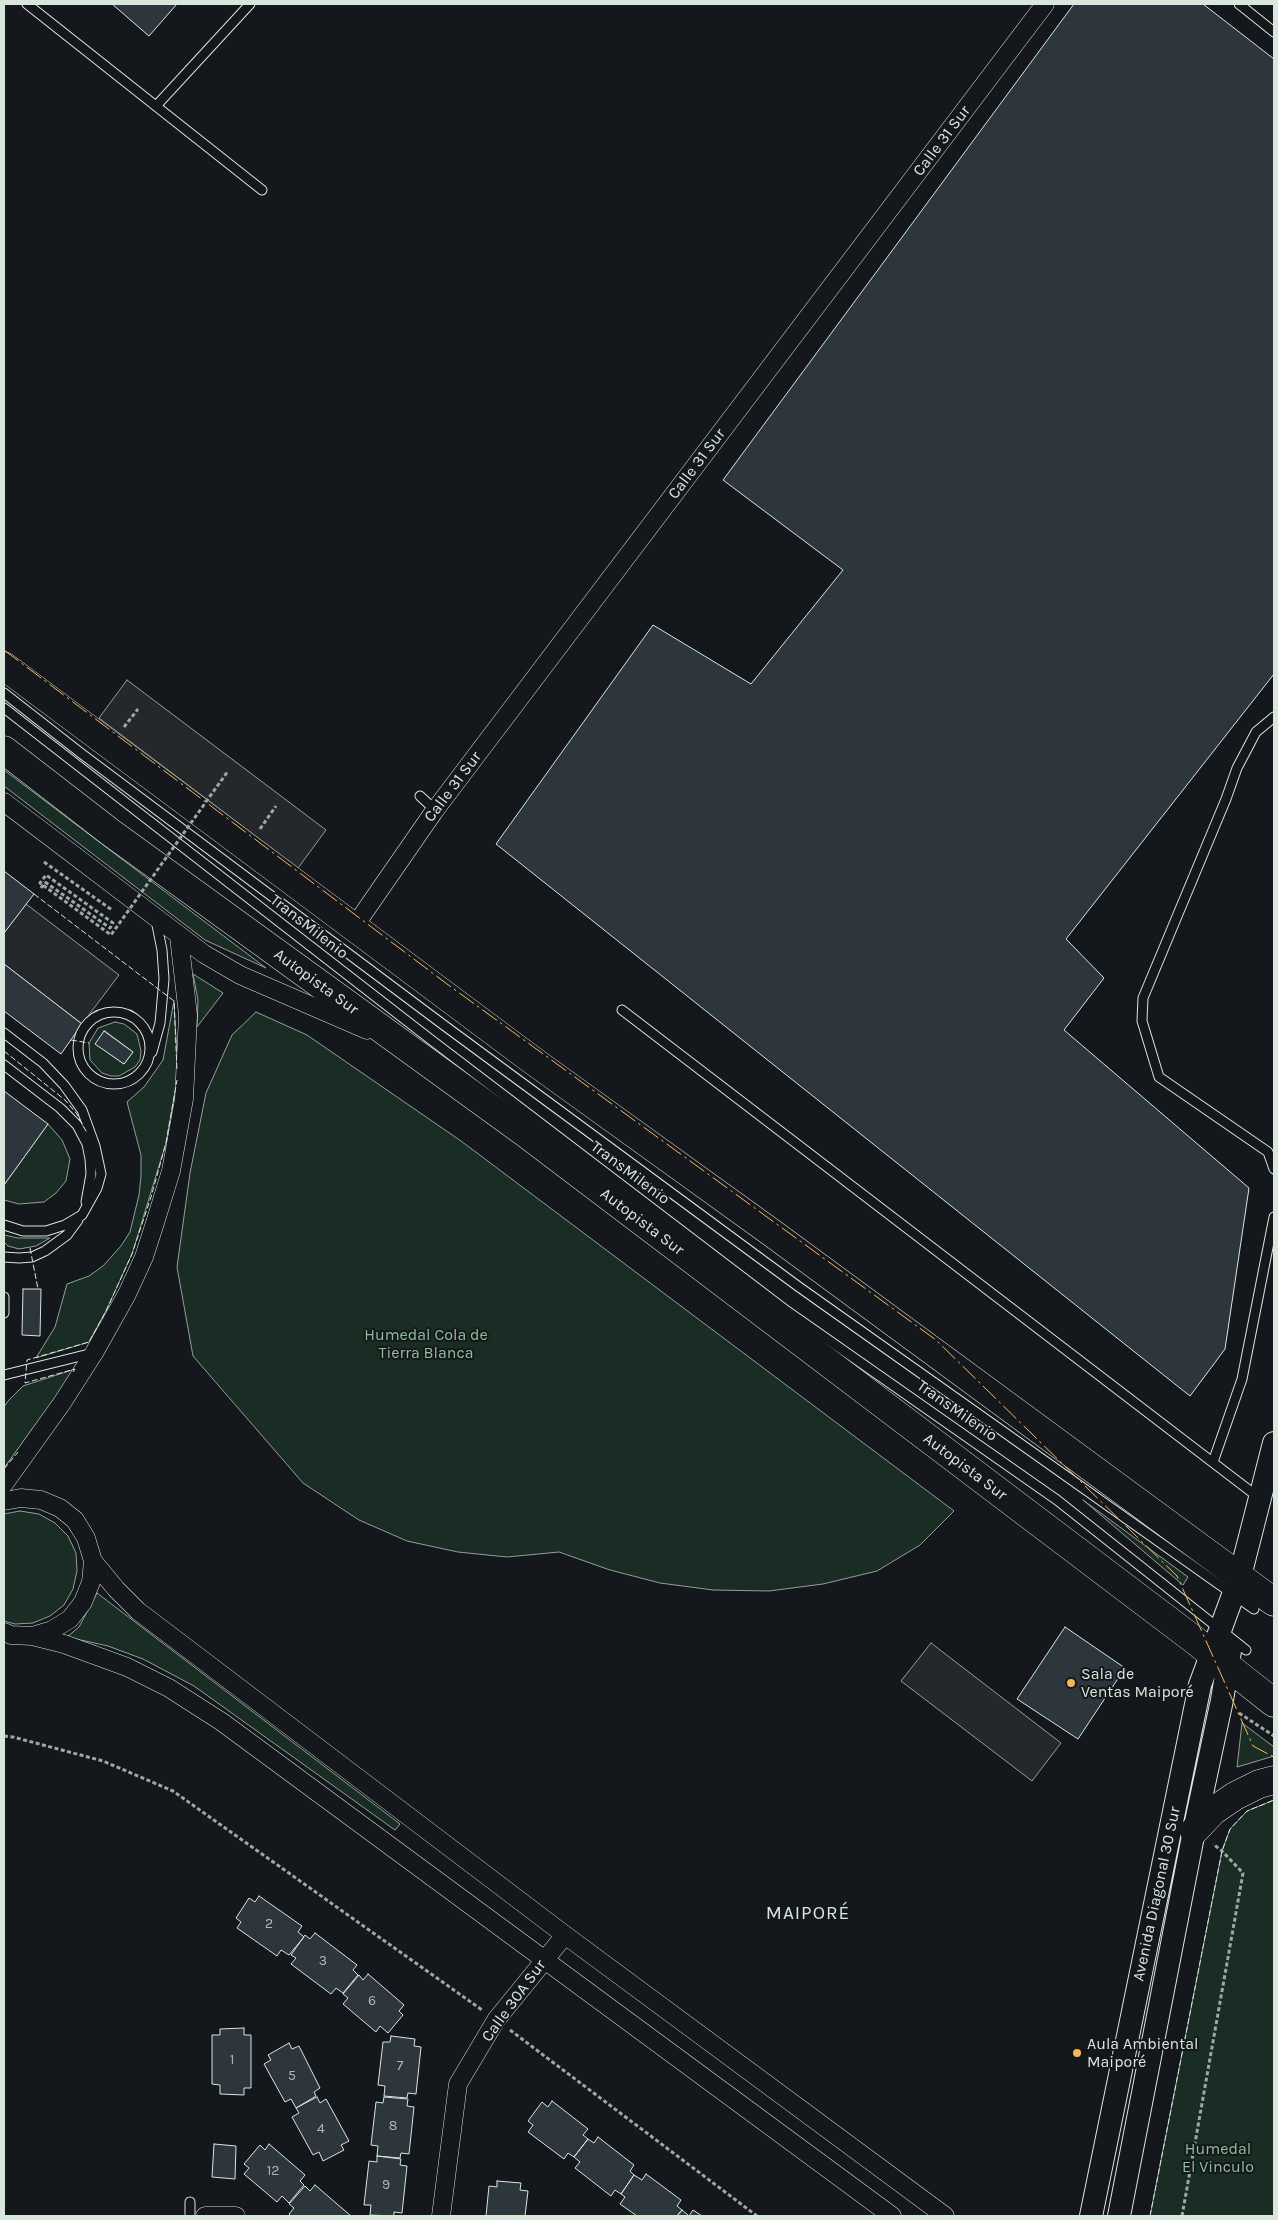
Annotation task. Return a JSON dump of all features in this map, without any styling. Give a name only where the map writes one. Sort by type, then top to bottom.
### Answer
[{"type":"highway","points":[[4,666],[594,1106],[780,1239],[1248,1596]]},
{"type":"highway","name":"Autopista Sur","points":[[4,750],[110,832],[1227,1647],[1274,1703]]},
{"type":"highway","points":[[1194,1831],[1213,1811],[1235,1796],[1260,1784],[1274,1780]]},
{"type":"street","name":"Calle 31 Sur","points":[[354,927],[435,810],[1046,4]]},
{"type":"street","points":[[4,802],[179,937],[204,954],[240,975],[404,1045]]},
{"type":"street","points":[[4,1484],[52,1417],[94,1352],[127,1294],[144,1257],[171,1171],[184,1099],[188,1015],[179,937]]},
{"type":"street","name":"Avenida Diagonal 30 Sur","points":[[1091,2216],[1198,1693],[1227,1647],[1248,1596],[1260,1499],[1274,1443]]},
{"type":"street","points":[[4,1501],[21,1498],[41,1500],[60,1508],[75,1520],[86,1538],[93,1561],[91,1582],[84,1602],[70,1618],[52,1630],[32,1636]]},
{"type":"street","points":[[93,1561],[116,1589],[138,1611],[565,1936],[945,2216]]},
{"type":"street","points":[[6,1634],[32,1636],[95,1655],[169,1688],[238,1733],[892,2216]]},
{"type":"street","name":"Avenida Diagonal 30 Sur","points":[[1118,2216],[1194,1831],[1227,1647]]},
{"type":"street","name":"Calle 30A Sur","points":[[441,2216],[458,2084],[496,2020],[544,1959],[565,1936]]},
{"type":"street","points":[[205,2216],[236,2216]]},
{"type":"lane","points":[[27,4],[262,190]]},
{"type":"lane","points":[[156,106],[250,4]]},
{"type":"lane","points":[[1239,4],[1274,32]]},
{"type":"lane","name":"TransMilenio","points":[[4,693],[82,754],[445,1026],[798,1286],[1248,1596]]},
{"type":"lane","name":"TransMilenio","points":[[4,708],[430,1040],[788,1311],[1057,1500],[1227,1647]]},
{"type":"lane","points":[[1274,717],[1256,732],[1238,768],[1143,998],[1142,1020],[1159,1077],[1268,1152],[1274,1169]]},
{"type":"lane","points":[[420,796],[435,810]]},
{"type":"lane","points":[[148,1060],[149,1037],[144,1027],[135,1018],[125,1013],[102,1014],[91,1020],[83,1030],[79,1041],[79,1054],[87,1072],[104,1083],[125,1083],[136,1078],[143,1070],[148,1060],[156,1039],[163,1005],[164,965],[155,917]]},
{"type":"lane","points":[[622,1010],[1260,1499]]},
{"type":"lane","points":[[4,1033],[42,1063],[64,1085],[82,1110],[88,1124],[101,1174],[97,1188],[82,1215],[66,1235],[45,1251],[32,1257],[4,1257]]},
{"type":"lane","points":[[4,1065],[60,1108],[77,1125],[87,1144],[91,1174],[82,1215],[65,1226],[46,1231],[23,1231],[4,1225]]},
{"type":"lane","points":[[1213,1462],[1242,1379],[1274,1217]]},
{"type":"lane","points":[[4,1297],[4,1313]]},
{"type":"lane","points":[[4,1375],[94,1352]]},
{"type":"lane","points":[[190,2202],[190,2216]]},
{"type":"path","points":[[124,727],[138,709]]},
{"type":"path","points":[[41,888],[45,882],[110,928],[113,923],[46,875],[40,883],[111,935],[228,771]]},
{"type":"path","points":[[260,829],[276,806]]},
{"type":"path","points":[[44,862],[123,918]]},
{"type":"path","points":[[1235,1710],[1274,1736]]},
{"type":"path","points":[[4,1736],[103,1761],[173,1791],[496,2020],[757,2216]]},
{"type":"path","points":[[1182,2216],[1243,1873],[1222,1851],[1194,1831]]},
{"type":"green space","points":[[4,770],[266,968],[205,940],[4,786]]},
{"type":"green space","points":[[193,974],[223,993],[197,1027],[198,1000]]},
{"type":"green space","points":[[174,1001],[178,1075],[166,1143],[132,1254],[106,1311],[89,1342],[36,1358],[55,1327],[67,1284],[89,1276],[103,1266],[121,1246],[130,1232],[139,1195],[141,1155],[127,1102],[144,1087],[163,1060]]},
{"type":"green space","name":"Humedal Cola de Tierra Blanca","points":[[256,1012],[307,1035],[461,1141],[954,1511],[920,1545],[877,1571],[823,1584],[769,1591],[713,1590],[660,1583],[610,1570],[559,1552],[507,1557],[458,1552],[407,1541],[359,1520],[303,1483],[193,1356],[177,1267],[190,1173],[206,1093],[232,1035]]},
{"type":"green space","points":[[115,1022],[124,1024],[137,1034],[141,1051],[140,1060],[135,1067],[119,1076],[102,1073],[90,1060],[89,1043],[98,1028]],"holes":[[[105,1031],[133,1052],[124,1064],[96,1044]]]},
{"type":"green space","points":[[48,1124],[62,1140],[70,1159],[66,1181],[56,1193],[44,1202],[19,1204],[4,1200],[4,1185]]},
{"type":"green space","points":[[4,1235],[18,1238],[50,1238],[36,1246],[19,1249],[8,1246],[4,1242]]},
{"type":"green space","points":[[75,1369],[27,1440],[4,1469],[4,1407],[8,1401],[23,1386]]},
{"type":"green space","points":[[1083,1500],[1188,1577],[1183,1585]]},
{"type":"green space","points":[[20,1511],[39,1514],[55,1523],[68,1536],[76,1553],[77,1571],[73,1589],[64,1605],[50,1616],[33,1623],[15,1624],[4,1621],[4,1514]]},
{"type":"green space","points":[[97,1593],[400,1824],[395,1830],[194,1686],[143,1659],[108,1646],[67,1637],[79,1627]]},
{"type":"green space","points":[[1242,1723],[1274,1747],[1274,1756],[1237,1767]]},
{"type":"green space","name":"Humedal El Vinculo","points":[[1274,1800],[1274,2216],[1150,2216],[1222,1851],[1230,1829],[1247,1811]]},
{"type":"shaded area","points":[[127,680],[326,830],[298,868],[99,718]]},
{"type":"shaded area","points":[[26,904],[119,975],[82,1024],[4,964],[4,933]]},
{"type":"shaded area","points":[[931,1643],[1061,1743],[1032,1781],[901,1681]]},
{"type":"building","points":[[112,4],[177,4],[149,36]]},
{"type":"building","points":[[1074,4],[1203,4],[1274,59],[1274,674],[1066,939],[1104,978],[1064,1030],[1249,1188],[1225,1349],[1190,1396],[496,844],[653,625],[751,684],[843,570],[723,480]]},
{"type":"building","points":[[4,871],[34,894],[4,933]]},
{"type":"building","points":[[4,964],[82,1024],[61,1054],[4,1011]]},
{"type":"building","points":[[104,1031],[133,1052],[124,1064],[95,1044]]},
{"type":"building","points":[[4,1091],[48,1124],[4,1185]]},
{"type":"building","points":[[23,1289],[41,1289],[40,1336],[22,1335]]},
{"type":"building","name":"Sala de Ventas Maiporé","points":[[1065,1627],[1125,1668],[1078,1739],[1017,1699]]},
{"type":"building","points":[[259,1896],[302,1926],[298,1932],[304,1937],[289,1955],[281,1950],[277,1956],[237,1928],[241,1922],[236,1918],[249,1898],[255,1902]]},
{"type":"building","points":[[315,1933],[357,1965],[353,1970],[358,1975],[343,1993],[336,1988],[331,1994],[291,1964],[296,1958],[291,1955],[305,1935],[310,1939]]},
{"type":"building","points":[[368,1974],[404,2005],[399,2011],[403,2015],[388,2033],[380,2026],[376,2032],[343,2004],[348,1998],[343,1994],[359,1975],[363,1980]]},
{"type":"building","points":[[244,2028],[244,2035],[251,2035],[251,2088],[244,2088],[244,2095],[220,2094],[220,2085],[212,2084],[212,2035],[220,2035],[220,2029]]},
{"type":"building","points":[[391,2036],[415,2039],[414,2046],[421,2047],[416,2094],[408,2093],[407,2098],[384,2096],[385,2086],[378,2085],[383,2042],[390,2042]]},
{"type":"building","points":[[289,2043],[292,2049],[299,2046],[320,2088],[314,2092],[316,2096],[296,2108],[291,2099],[285,2102],[264,2064],[271,2060],[268,2055]]},
{"type":"building","points":[[317,2097],[320,2103],[326,2099],[349,2141],[341,2145],[344,2150],[323,2161],[319,2152],[313,2155],[292,2117],[299,2113],[296,2108]]},
{"type":"building","points":[[384,2097],[408,2099],[407,2106],[414,2107],[409,2154],[401,2153],[400,2158],[377,2156],[378,2146],[371,2145],[376,2102],[383,2103]]},
{"type":"building","points":[[552,2101],[588,2129],[583,2135],[588,2139],[574,2157],[568,2153],[564,2159],[528,2132],[533,2125],[528,2121],[542,2102],[548,2107]]},
{"type":"building","points":[[598,2137],[634,2165],[630,2171],[634,2175],[621,2194],[615,2190],[611,2196],[575,2168],[580,2162],[574,2157],[588,2139],[594,2143]]},
{"type":"building","points":[[214,2144],[236,2146],[235,2179],[212,2177]]},
{"type":"building","points":[[269,2144],[305,2175],[300,2181],[304,2185],[289,2203],[282,2196],[277,2202],[244,2174],[249,2168],[244,2164],[260,2145],[265,2150]]},
{"type":"building","points":[[377,2156],[401,2159],[400,2165],[407,2166],[402,2213],[394,2212],[394,2216],[370,2215],[371,2205],[364,2205],[369,2161],[377,2162]]},
{"type":"building","points":[[646,2174],[681,2200],[677,2206],[682,2210],[677,2216],[637,2216],[620,2204],[625,2197],[621,2194],[634,2175],[642,2180]]},
{"type":"building","points":[[497,2181],[521,2183],[520,2190],[528,2191],[525,2216],[486,2216],[489,2186],[497,2187]]},
{"type":"building","points":[[315,2185],[351,2216],[291,2216],[289,2214],[294,2208],[289,2204],[305,2186],[310,2191]]},
{"type":"building","points":[[682,2210],[689,2216],[677,2216]]},
{"type":"building","points":[[693,2210],[702,2216],[689,2216]]},
{"type":"fence","points":[[34,894],[174,1001],[177,1070]]},
{"type":"fence","points":[[71,1040],[89,1043]]},
{"type":"fence","points":[[4,1051],[65,1100],[77,1114],[87,1133]]},
{"type":"fence","points":[[73,1372],[75,1369],[25,1383],[27,1360],[89,1342],[106,1311],[132,1254],[151,1197],[166,1143],[177,1080]]},
{"type":"fence","points":[[30,1248],[38,1289]]},
{"type":"fence","points":[[4,1469],[18,1452]]},
{"type":"fence","points":[[1150,2216],[1222,1851],[1230,1829],[1247,1811],[1274,1800]]},
{"type":"power","points":[[4,650],[447,984],[936,1340],[1177,1576],[1253,1746],[1274,1757]]},
{"type":"place","name":"Sala de Ventas Maiporé","points":[[1071,1683]]},
{"type":"place","name":"Aula Ambiental Maiporé","points":[[1077,2053]]},
{"type":"district","name":"MAIPORÉ","points":[[808,1914]]}]
